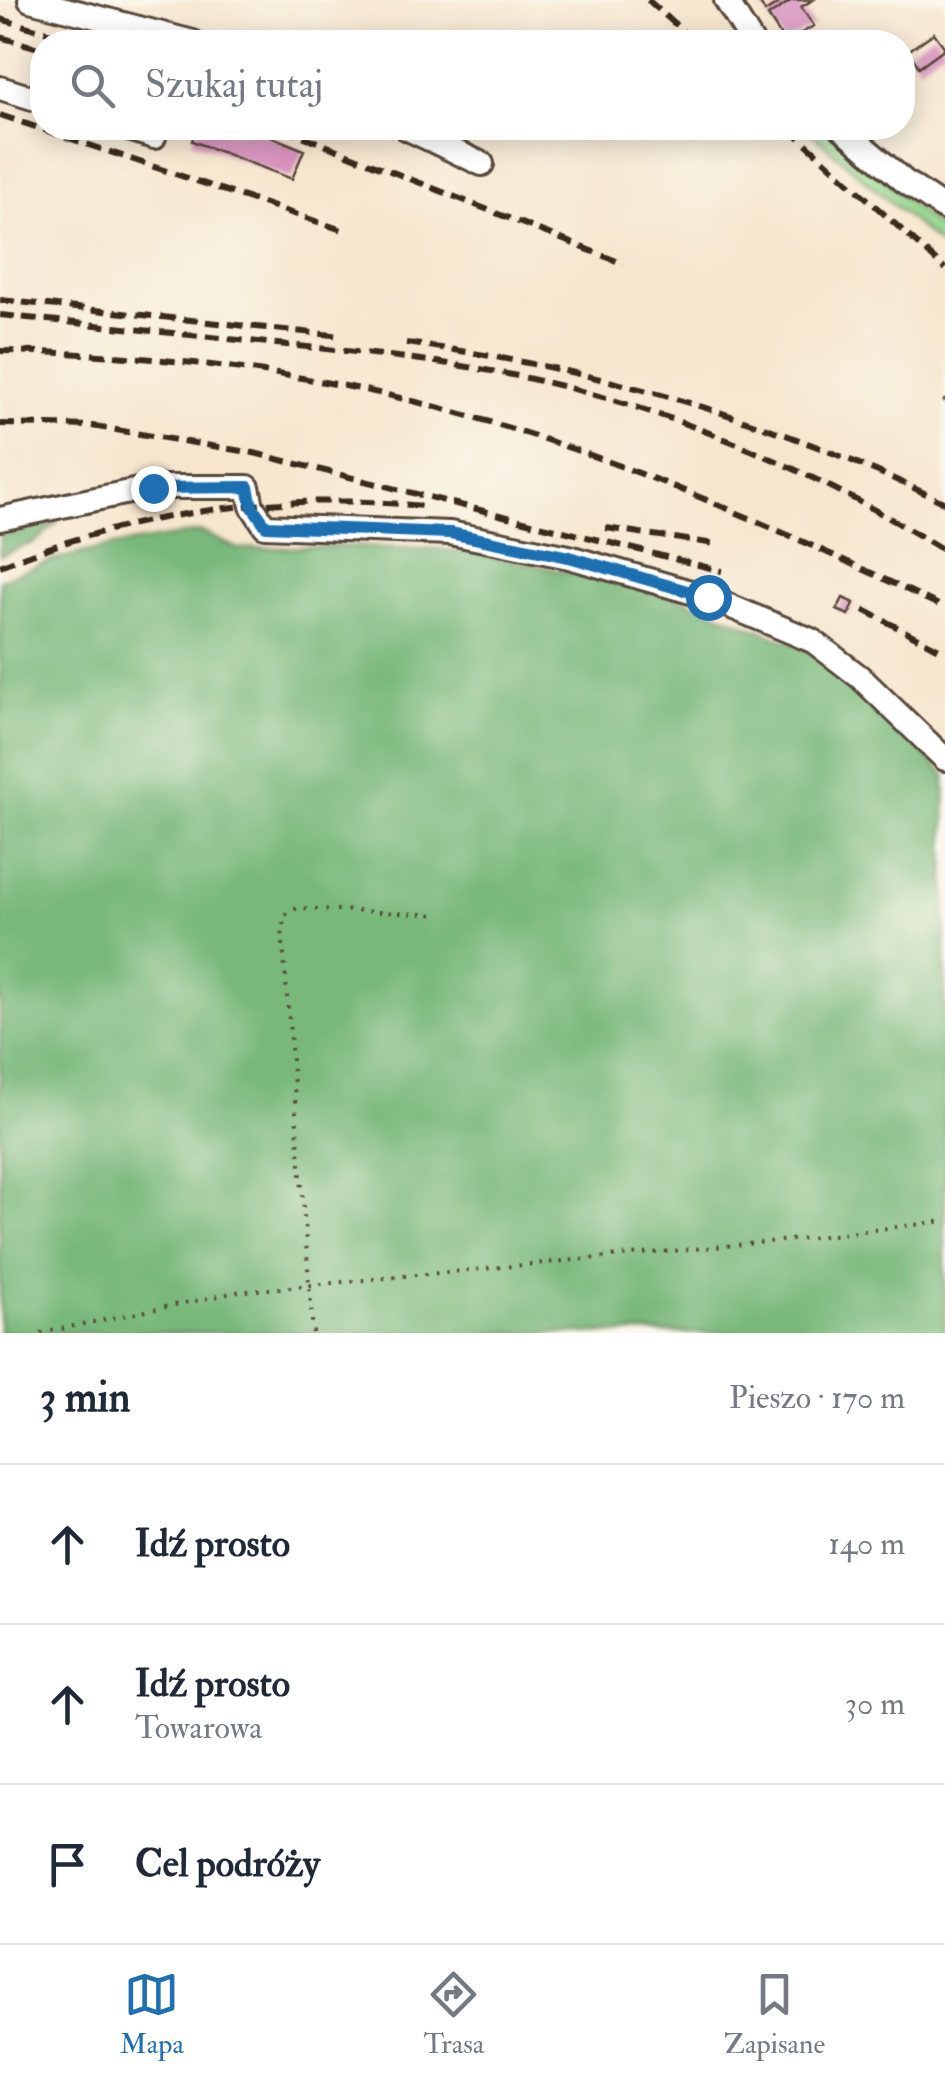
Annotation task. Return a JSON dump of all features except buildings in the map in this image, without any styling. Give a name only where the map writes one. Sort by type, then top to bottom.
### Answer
[{"type":"street","points":[[30,0],[146,30]]},
{"type":"street","points":[[726,0],[745,30]]},
{"type":"street","points":[[0,88],[30,97]]},
{"type":"street","points":[[431,140],[482,164]]},
{"type":"street","points":[[856,140],[904,182],[945,208]]},
{"type":"street","points":[[0,519],[167,486],[248,487],[252,506],[266,526],[450,533],[569,557],[708,597],[813,641],[860,677],[945,759]]},
{"type":"path","points":[[313,1333],[282,930],[285,915],[298,908],[441,915]]},
{"type":"path","points":[[41,1333],[237,1292],[781,1242],[945,1221]]},
{"type":"green space","points":[[820,140],[839,140],[945,234],[945,250]]},
{"type":"green space","points":[[59,521],[35,542],[0,556],[0,536]]},
{"type":"green space","points":[[201,532],[238,549],[439,549],[503,558],[675,596],[805,648],[872,700],[945,775],[945,1333],[0,1333],[0,580],[75,555]]},
{"type":"railway","points":[[648,0],[682,30]]},
{"type":"railway","points":[[0,19],[40,30]]},
{"type":"railway","points":[[0,37],[30,46]]},
{"type":"railway","points":[[0,115],[30,125]]},
{"type":"railway","points":[[74,140],[348,232]]},
{"type":"railway","points":[[312,140],[624,264]]},
{"type":"railway","points":[[802,140],[945,269]]},
{"type":"railway","points":[[0,300],[342,336]]},
{"type":"railway","points":[[0,315],[407,358],[582,391],[743,447],[846,495],[945,551]]},
{"type":"railway","points":[[406,343],[546,367],[682,401],[815,446],[945,503]]},
{"type":"railway","points":[[0,351],[223,366],[334,384],[444,409],[573,449],[699,497],[945,608]]},
{"type":"railway","points":[[0,424],[92,426],[254,453],[722,571]]},
{"type":"railway","points":[[0,566],[101,532],[207,510],[315,502],[422,506]]},
{"type":"railway","points":[[606,528],[715,544]]},
{"type":"railway","points":[[864,610],[945,652]]},
{"type":"route","points":[[153,488],[248,487],[252,506],[266,526],[450,533],[569,557],[708,597]]}]
